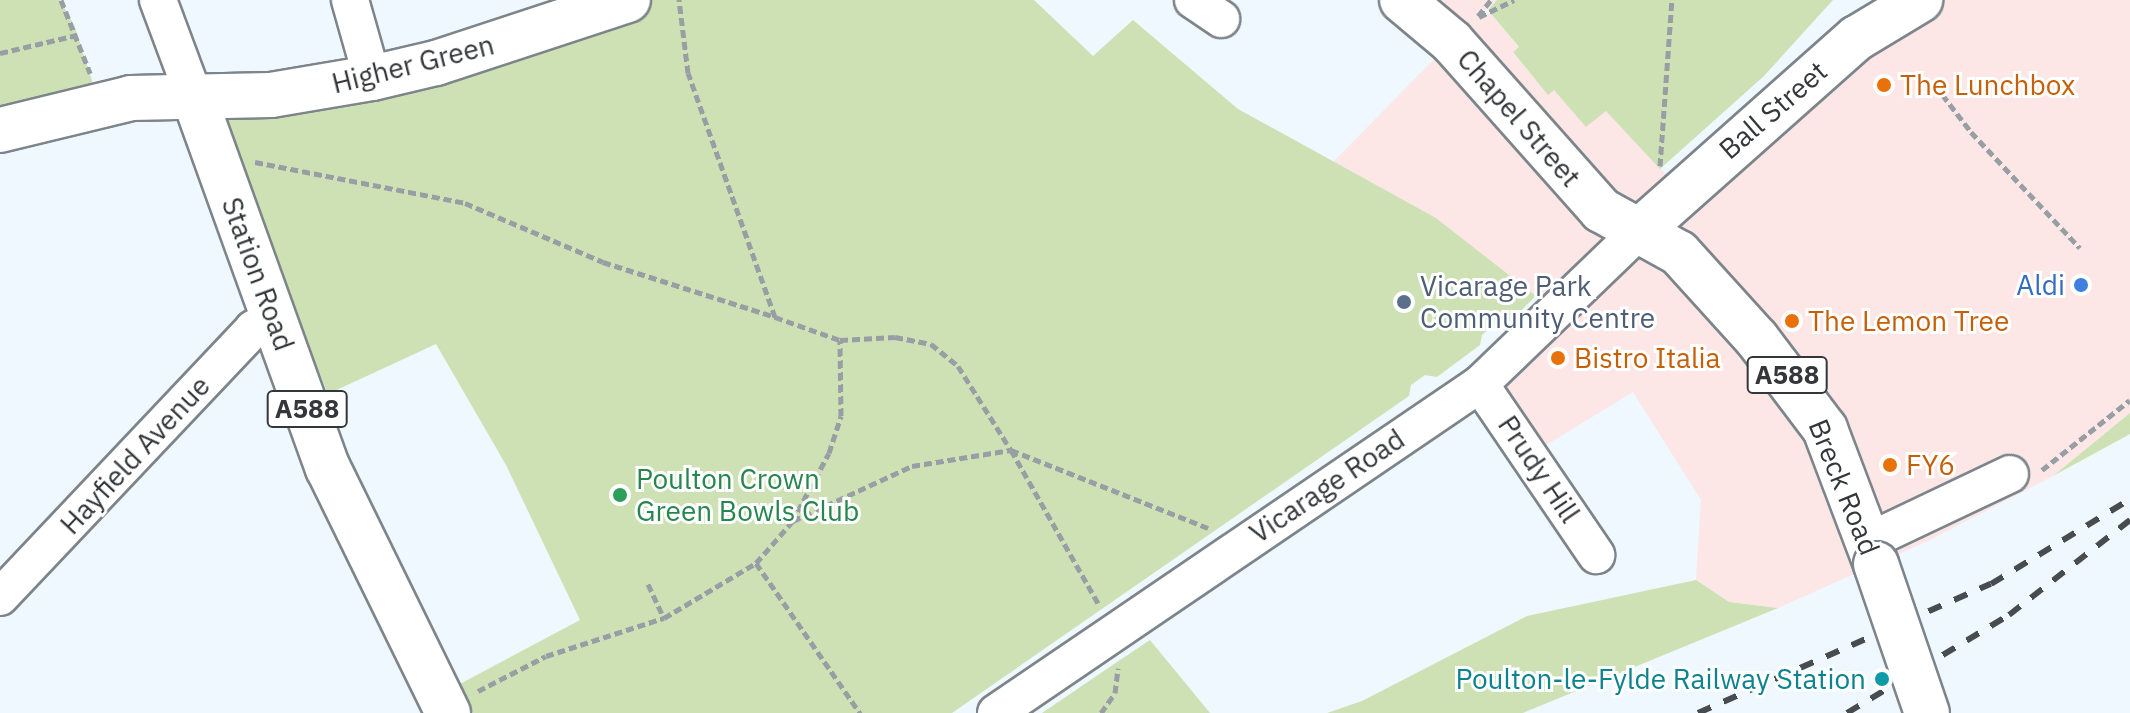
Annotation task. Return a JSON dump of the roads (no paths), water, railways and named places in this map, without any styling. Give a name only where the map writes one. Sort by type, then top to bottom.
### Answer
[{"type":"main road","name":"Higher Green","points":[[0,130],[100,105],[193,94],[271,95],[372,78],[436,63],[628,0]]},
{"type":"main road","name":"Chapel Street","points":[[1402,0],[1452,42],[1601,210],[1637,233]]},
{"type":"main road","name":"Ball Street","points":[[1637,233],[1857,38],[1920,0]]},
{"type":"main road","name":"Station Road","points":[[193,94],[328,468],[446,710]]},
{"type":"main road","name":"Breck Road","points":[[1637,233],[1679,253],[1804,396],[1825,429],[1927,713]]},
{"type":"street","points":[[158,0],[193,94]]},
{"type":"street","points":[[350,0],[372,78]]},
{"type":"street","name":"Vicarage Road","points":[[996,713],[1480,384],[1637,233]]},
{"type":"street","name":"Hayfield Avenue","points":[[0,597],[253,329],[274,318]]},
{"type":"street","name":"Prudy Hill","points":[[1480,384],[1596,555]]},
{"type":"street","points":[[1872,553],[2022,475]]},
{"type":"railway","points":[[1698,713],[1991,584],[2130,499]]},
{"type":"railway","points":[[1847,713],[2009,615],[2130,520]]},
{"type":"place","name":"The Lunchbox","points":[[1884,85]]},
{"type":"place","name":"Aldi","points":[[2081,285]]},
{"type":"place","name":"Vicarage Park Community Centre","points":[[1404,302]]},
{"type":"place","name":"The Lemon Tree","points":[[1792,321]]},
{"type":"place","name":"Bistro Italia","points":[[1558,358]]},
{"type":"place","name":"FY6","points":[[1890,465]]},
{"type":"place","name":"Poulton Crown Green Bowls Club","points":[[620,495]]},
{"type":"place","name":"Poulton-le-Fylde Railway Station","points":[[1882,679]]}]
